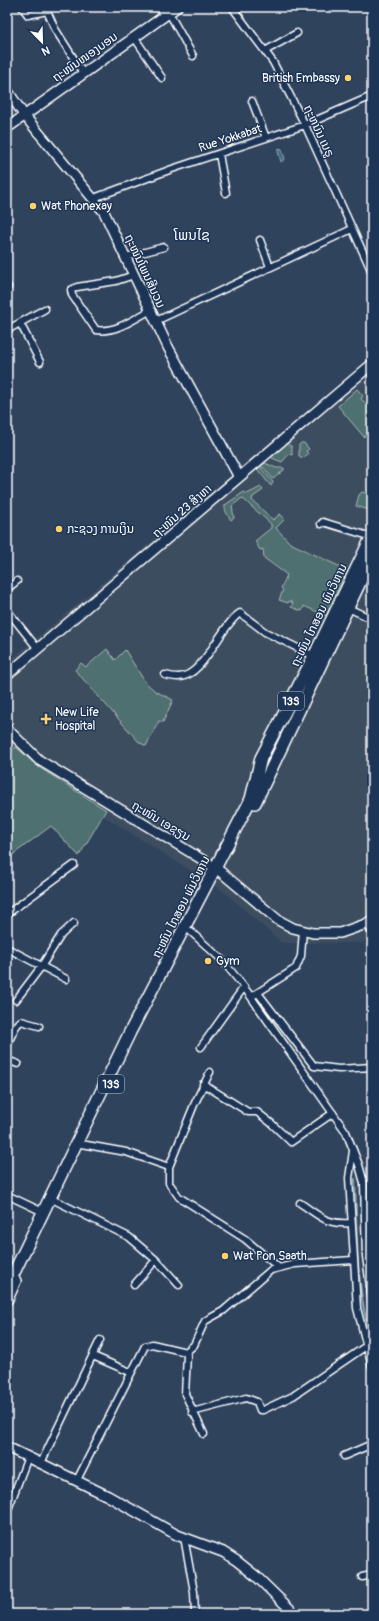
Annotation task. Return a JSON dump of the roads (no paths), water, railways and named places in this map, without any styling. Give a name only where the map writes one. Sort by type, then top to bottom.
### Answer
[{"type":"highway","name":"ຖະໜົນ ໄກສອນ ພົມວິຫານ","points":[[7,1287],[130,1032],[219,871],[251,799],[261,758],[314,656],[372,536]]},
{"type":"highway","name":"ຖະໜົນ ໄກສອນ ພົມວິຫານ","points":[[7,1299],[81,1144],[131,1043],[190,931],[372,557]]},
{"type":"street","points":[[22,7],[28,15],[48,9],[82,73]]},
{"type":"street","points":[[159,7],[193,56]]},
{"type":"street","name":"ຖະໜົນໜອງບອນ","points":[[7,128],[82,73],[177,7]]},
{"type":"street","name":"ຖະຫນົນ ເນຣູ","points":[[232,7],[273,62],[305,125],[372,272]]},
{"type":"street","points":[[265,51],[297,33]]},
{"type":"street","points":[[134,37],[162,78]]},
{"type":"street","name":"ຖະໜົນໂພນສີນວນ","points":[[7,90],[24,115],[104,212],[185,380],[239,478]]},
{"type":"street","name":"Rue Yokkabat","points":[[94,198],[305,125],[372,96]]},
{"type":"street","points":[[252,101],[266,138]]},
{"type":"street","points":[[219,154],[226,193]]},
{"type":"street","points":[[156,321],[352,229]]},
{"type":"street","points":[[260,240],[270,267]]},
{"type":"street","points":[[126,257],[164,247]]},
{"type":"street","points":[[134,275],[116,281],[77,287],[71,290],[72,295],[96,330],[104,331],[113,329],[151,310]]},
{"type":"street","points":[[7,330],[45,309]]},
{"type":"street","points":[[20,322],[40,362]]},
{"type":"street","name":"ຖະໜົນ 23 ສິງຫາ","points":[[7,675],[372,364]]},
{"type":"street","points":[[321,524],[323,522],[372,536]]},
{"type":"street","points":[[7,589],[17,581]]},
{"type":"street","points":[[348,608],[372,619]]},
{"type":"street","points":[[7,610],[38,649]]},
{"type":"street","points":[[166,675],[179,678],[195,670],[231,622],[240,613],[265,632],[314,656]]},
{"type":"street","name":"ຖະໜົນ ເອຊຽນ","points":[[7,729],[39,760],[219,871],[278,920],[292,928],[313,933],[340,933],[369,922]]},
{"type":"street","points":[[7,914],[74,865]]},
{"type":"street","points":[[369,922],[372,932]]},
{"type":"street","points":[[16,1000],[41,967],[61,935],[74,923]]},
{"type":"street","points":[[251,997],[258,994],[296,968],[301,956],[303,930]]},
{"type":"street","points":[[190,931],[222,960],[244,987],[346,1132],[359,1165],[364,1183],[366,1256],[372,1303]]},
{"type":"street","points":[[7,948],[41,967],[66,978]]},
{"type":"street","points":[[201,1047],[244,987]]},
{"type":"street","points":[[258,994],[314,1066],[339,1069],[372,1067]]},
{"type":"street","points":[[7,1045],[20,1021],[39,1026]]},
{"type":"street","points":[[7,1060],[18,1064]]},
{"type":"street","points":[[210,1072],[203,1084],[168,1167],[169,1183],[179,1197],[245,1239],[278,1267]]},
{"type":"street","points":[[203,1084],[248,1112],[257,1112],[271,1122],[290,1142],[293,1142],[333,1113]]},
{"type":"street","points":[[81,1144],[126,1152],[168,1167]]},
{"type":"street","points":[[353,1151],[349,1178],[357,1308],[372,1366]]},
{"type":"street","points":[[7,1194],[43,1212]]},
{"type":"street","points":[[54,1200],[129,1237],[156,1260],[179,1285]]},
{"type":"street","points":[[300,1203],[328,1222],[336,1224],[351,1223]]},
{"type":"street","points":[[134,1284],[156,1260]]},
{"type":"street","points":[[186,1352],[194,1345],[205,1321],[224,1311],[271,1270],[278,1267],[353,1260]]},
{"type":"street","points":[[41,1463],[100,1340]]},
{"type":"street","points":[[192,1412],[246,1398],[257,1402],[260,1410],[264,1410],[293,1396],[372,1342]]},
{"type":"street","points":[[77,1480],[130,1372],[145,1346],[152,1344],[186,1352]]},
{"type":"street","points":[[186,1352],[188,1356],[184,1388],[192,1412],[204,1434]]},
{"type":"street","points":[[93,1356],[130,1372]]},
{"type":"street","points":[[344,1456],[372,1444]]},
{"type":"street","points":[[7,1447],[77,1480],[184,1538],[208,1546],[237,1561],[295,1614]]},
{"type":"street","points":[[7,1512],[28,1457]]},
{"type":"street","points":[[184,1538],[194,1592],[196,1614]]},
{"type":"street","points":[[362,1577],[372,1575]]},
{"type":"waterway","points":[[355,1179],[358,1261],[362,1301],[372,1342]]},
{"type":"place","name":"British Embassy","points":[[348,78]]},
{"type":"place","name":"Wat Phonexay","points":[[33,206]]},
{"type":"place","name":"ກະຊວງ ການເງິນ","points":[[59,529]]},
{"type":"place","name":"New Life Hospital","points":[[46,719]]},
{"type":"place","name":"Gym","points":[[208,961]]},
{"type":"place","name":"Wat Pon Saath","points":[[225,1256]]},
{"type":"district","name":"ໂພນໄຊ","points":[[192,235]]}]
